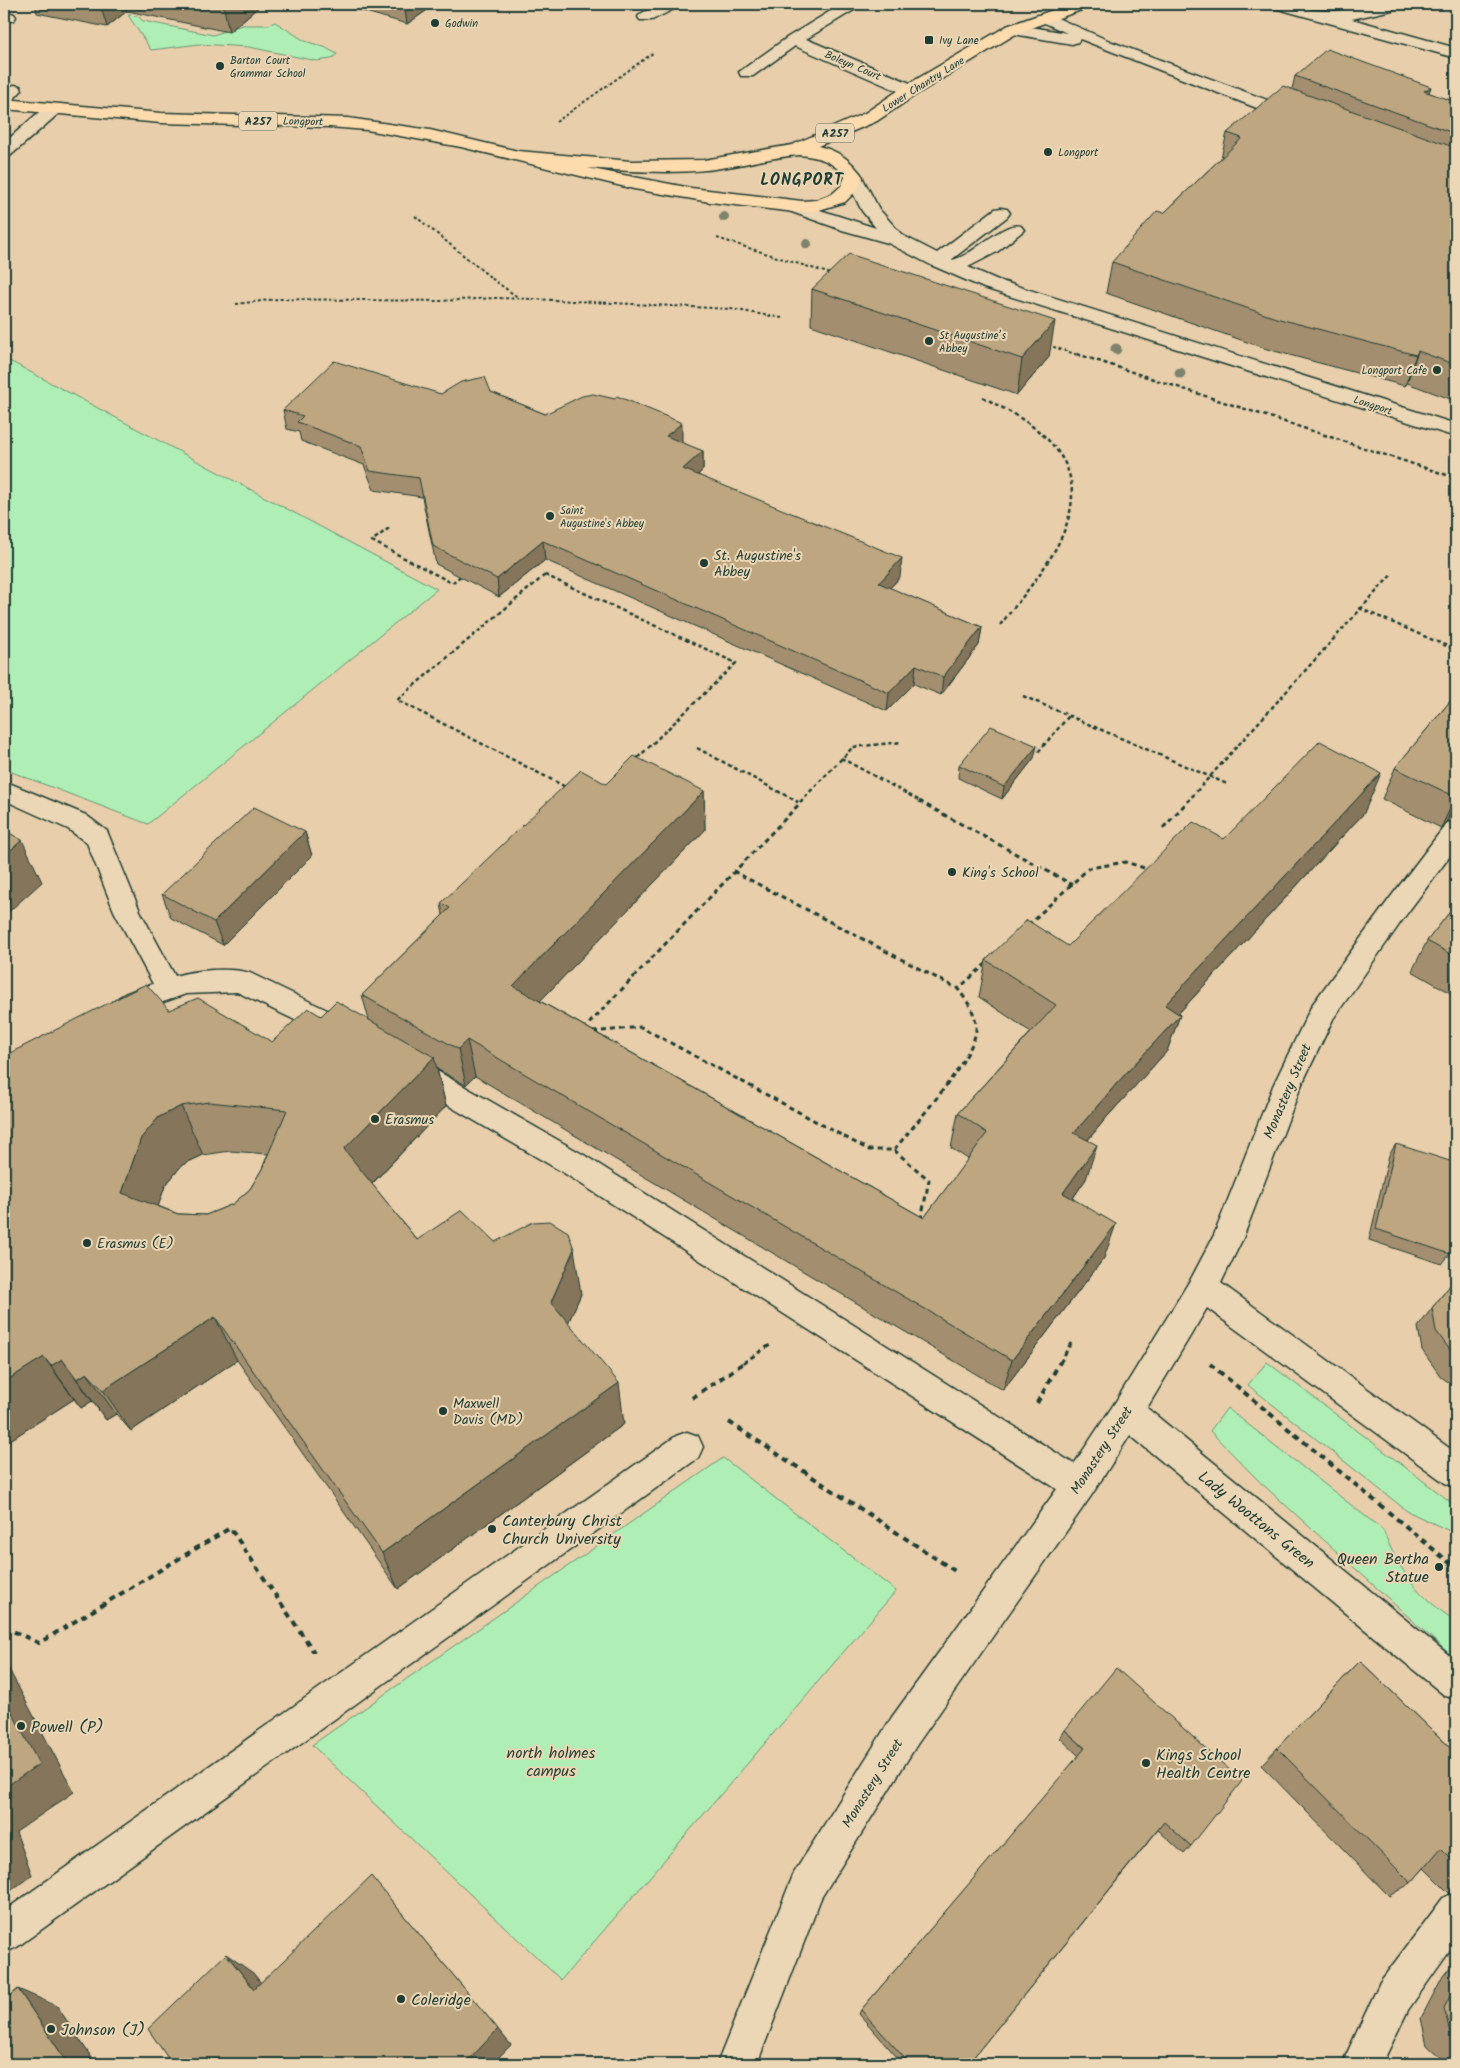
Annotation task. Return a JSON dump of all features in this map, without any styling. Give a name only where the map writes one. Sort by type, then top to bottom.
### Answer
[{"type":"main road","name":"Lower Chantry Lane","points":[[798,149],[871,117],[911,90],[1013,30],[1084,4]]},
{"type":"main road","name":"Longport","points":[[4,104],[52,110],[168,118],[318,121],[368,125],[424,134],[510,155],[637,184],[710,198],[795,207],[822,205],[842,196],[851,187],[854,158],[798,149],[706,165],[645,167],[510,155]]},
{"type":"main road","name":"Lower Chantry Lane","points":[[854,158],[871,117]]},
{"type":"main road","name":"Longport","points":[[766,154],[753,160],[743,180],[753,195],[770,203]]},
{"type":"street","points":[[646,17],[672,4]]},
{"type":"street","points":[[747,72],[794,40],[853,4]]},
{"type":"street","points":[[1277,4],[1456,53]]},
{"type":"street","points":[[1318,15],[1356,14],[1386,8]]},
{"type":"street","points":[[1046,18],[1106,45],[1308,121]]},
{"type":"street","points":[[1013,30],[1106,45]]},
{"type":"street","name":"Boleyn Court","points":[[794,40],[911,90]]},
{"type":"street","points":[[4,152],[52,110]]},
{"type":"street","name":"Longport","points":[[854,158],[871,210],[895,240]]},
{"type":"street","name":"Longport","points":[[795,207],[895,240],[991,284],[1456,431]]},
{"type":"street","points":[[946,265],[1001,213]]},
{"type":"street","points":[[946,265],[990,248],[1015,230]]},
{"type":"street","points":[[4,790],[77,822],[98,838],[127,911],[169,989]]},
{"type":"street","name":"Monastery Street","points":[[737,2064],[807,1886],[905,1730],[1079,1485],[1127,1412],[1203,1287],[1228,1238],[1287,1086],[1322,1013],[1399,905],[1456,830]]},
{"type":"street","points":[[100,1023],[139,999],[186,983],[240,981],[357,1038]]},
{"type":"street","points":[[382,1053],[574,1164],[1079,1485]]},
{"type":"street","points":[[1203,1287],[1456,1472]]},
{"type":"street","name":"Lady Woottons Green","points":[[1127,1412],[1456,1683]]},
{"type":"street","points":[[4,1934],[687,1447]]},
{"type":"street","points":[[1362,2064],[1394,1996],[1456,1911]]},
{"type":"path","points":[[549,127],[658,50]]},
{"type":"path","points":[[415,216],[494,281],[520,299]]},
{"type":"path","points":[[236,304],[278,299],[440,301],[520,299],[731,309],[782,318]]},
{"type":"path","points":[[1048,345],[1456,478]]},
{"type":"path","points":[[984,397],[1045,437],[1063,457],[1070,476],[1072,496],[1069,522],[1060,544],[1042,572],[1000,625]]},
{"type":"path","points":[[389,528],[372,541],[452,583],[469,569]]},
{"type":"path","points":[[1163,828],[1359,608],[1393,573]]},
{"type":"path","points":[[545,575],[736,663],[593,801],[397,700],[545,575]]},
{"type":"path","points":[[1359,608],[1456,650]]},
{"type":"path","points":[[1023,696],[1227,784]]},
{"type":"path","points":[[1031,749],[1038,752],[1069,716]]},
{"type":"path","points":[[902,742],[852,747],[580,1034],[641,1027],[869,1150],[894,1150],[929,1180],[921,1220],[929,1226]]},
{"type":"path","points":[[697,748],[798,802]]},
{"type":"path","points":[[841,758],[1073,885]]},
{"type":"path","points":[[1022,930],[1073,885],[1089,868],[1126,862],[1150,871]]},
{"type":"path","points":[[733,871],[958,990],[973,1011],[977,1034],[969,1053],[894,1150]]},
{"type":"path","points":[[958,990],[994,957]]},
{"type":"path","points":[[692,1398],[812,1315]]},
{"type":"path","points":[[1174,1334],[1456,1568]]},
{"type":"path","points":[[1014,1443],[1071,1343]]},
{"type":"green space","points":[[128,15],[137,16],[143,21],[213,35],[242,25],[268,25],[275,22],[305,41],[324,47],[337,54],[331,59],[317,61],[249,47],[199,44],[151,50]]},
{"type":"green space","points":[[4,358],[437,589],[148,824],[4,769]]},
{"type":"green space","points":[[1267,1362],[1456,1506],[1456,1534],[1407,1511],[1248,1385]]},
{"type":"green space","points":[[1227,1408],[1383,1530],[1403,1571],[1431,1603],[1456,1621],[1456,1660],[1259,1481],[1210,1431]]},
{"type":"green space","name":"north holmes campus","points":[[723,1458],[896,1591],[561,1980],[312,1745]]},
{"type":"building","points":[[1327,49],[1431,87],[1424,91],[1456,102],[1456,134],[1295,76]]},
{"type":"building","points":[[1283,86],[1456,148],[1456,365],[1418,351],[1416,355],[1276,318],[1112,262],[1157,211],[1164,213],[1242,138],[1227,133]]},
{"type":"building","points":[[849,254],[1055,321],[1022,359],[812,289]]},
{"type":"building","points":[[334,361],[441,394],[461,382],[485,377],[491,392],[545,414],[582,396],[593,394],[615,399],[617,396],[682,423],[666,436],[703,451],[683,469],[902,558],[879,583],[982,627],[943,677],[916,665],[889,693],[543,541],[497,579],[433,546],[419,478],[370,471],[361,446],[297,422],[303,416],[283,410]]},
{"type":"building","points":[[1456,694],[1456,797],[1395,768]]},
{"type":"building","points":[[991,726],[1037,746],[1004,787],[959,765]]},
{"type":"building","points":[[1320,741],[1381,773],[1165,1005],[1180,1015],[1074,1133],[1097,1145],[1063,1193],[1116,1224],[1012,1360],[467,1040],[458,1049],[362,995],[450,908],[441,903],[581,770],[606,784],[634,756],[704,791],[513,986],[924,1218],[987,1133],[958,1113],[1056,1005],[986,960],[1027,920],[1068,946],[1193,822],[1224,839]]},
{"type":"building","points":[[254,807],[305,832],[214,922],[162,894]]},
{"type":"building","points":[[4,830],[22,840],[4,856]]},
{"type":"building","points":[[1456,904],[1456,957],[1427,941]]},
{"type":"building","points":[[146,984],[169,1010],[198,998],[272,1042],[308,1008],[321,1016],[336,1001],[434,1057],[344,1149],[417,1240],[462,1210],[495,1242],[533,1222],[550,1221],[568,1232],[574,1249],[551,1302],[619,1383],[382,1553],[215,1317],[103,1390],[87,1373],[77,1379],[62,1359],[51,1366],[44,1357],[4,1382],[4,1056]],"holes":[[[209,1102],[287,1110],[262,1169],[250,1189],[233,1204],[206,1215],[178,1214],[122,1193],[141,1138],[159,1117],[181,1106]]]},
{"type":"building","points":[[1396,1144],[1456,1163],[1456,1221],[1450,1254],[1376,1229]]},
{"type":"building","points":[[1456,1278],[1456,1358],[1436,1331],[1432,1308]]},
{"type":"building","points":[[1360,1661],[1456,1753],[1456,1863],[1441,1848],[1411,1883],[1277,1748]]},
{"type":"building","points":[[1116,1668],[1242,1781],[1191,1846],[1164,1822],[968,2064],[910,2064],[861,2010],[1085,1748],[1065,1730]]},
{"type":"building","points":[[4,1697],[39,1764],[4,1788]]},
{"type":"building","name":"Coleridge","points":[[371,1876],[498,2029],[465,2064],[172,2064],[148,2029],[226,1954],[254,1989]]},
{"type":"building","points":[[1456,1985],[1456,2041],[1451,2036],[1444,2008]]},
{"type":"building","points":[[18,1989],[68,2064],[4,2064],[4,2001]]},
{"type":"place","name":"Godwin","points":[[435,23]]},
{"type":"place","name":"Ivy Lane","points":[[929,40]]},
{"type":"place","name":"Barton Court Grammar School","points":[[220,66]]},
{"type":"place","name":"Longport","points":[[1048,152]]},
{"type":"place","name":"St Augustine’s Abbey","points":[[929,341]]},
{"type":"place","name":"Longport Cafe","points":[[1437,370]]},
{"type":"place","name":"Saint Augustine's Abbey","points":[[550,516]]},
{"type":"place","name":"St. Augustine's Abbey","points":[[704,563]]},
{"type":"place","name":"King's School","points":[[952,872]]},
{"type":"place","name":"Erasmus","points":[[375,1119]]},
{"type":"place","name":"Erasmus (E)","points":[[87,1243]]},
{"type":"place","name":"Maxwell Davis (MD)","points":[[443,1411]]},
{"type":"place","name":"Canterbury Christ Church University","points":[[492,1529]]},
{"type":"place","name":"Queen Bertha Statue","points":[[1439,1567]]},
{"type":"place","name":"Powell (P)","points":[[21,1726]]},
{"type":"place","name":"Kings School Health Centre","points":[[1146,1763]]},
{"type":"place","name":"Coleridge","points":[[401,1999]]},
{"type":"place","name":"Johnson (J)","points":[[51,2029]]},
{"type":"district","name":"LONGPORT","points":[[802,179]]}]
